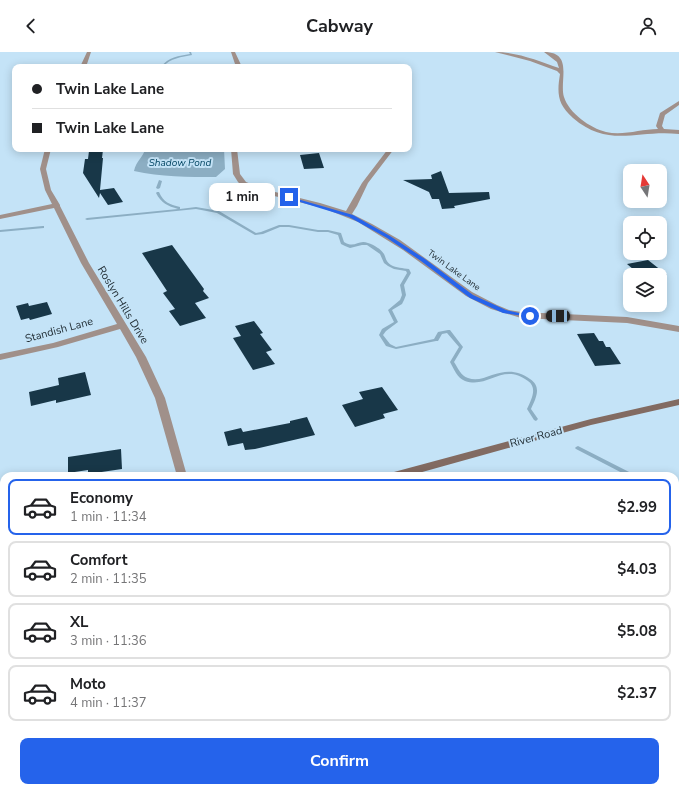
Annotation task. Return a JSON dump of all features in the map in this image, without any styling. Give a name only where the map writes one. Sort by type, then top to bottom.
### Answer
[{"type":"main road","name":"River Road","points":[[409,472],[591,422],[679,402]]},
{"type":"street","points":[[84,64],[89,52]]},
{"type":"street","points":[[233,52],[238,64]]},
{"type":"street","points":[[497,52],[532,60],[559,70],[562,73]]},
{"type":"street","points":[[546,52],[558,59],[561,64],[562,73],[560,93],[562,99],[571,112],[589,128],[604,134],[619,136],[662,131],[679,132]]},
{"type":"street","points":[[662,131],[659,126],[662,114],[679,103]]},
{"type":"street","name":"Roslyn Hills Drive","points":[[47,152],[43,169],[48,190],[85,263],[141,357],[160,398],[181,472]]},
{"type":"street","name":"Twin Lake Lane","points":[[234,152],[237,177],[244,184],[348,214],[368,224],[406,249],[472,296],[505,312],[530,316],[627,320],[679,329]]},
{"type":"street","points":[[348,214],[365,183],[389,152]]},
{"type":"street","points":[[0,217],[56,205]]},
{"type":"street","name":"Standish Lane","points":[[0,357],[55,345],[123,325]]},
{"type":"water","name":"Shadow Pond","points":[[144,152],[224,152],[225,169],[216,177],[164,176],[134,171],[136,164]]},
{"type":"building","points":[[89,152],[103,152],[100,190],[114,188],[123,202],[108,205],[100,193],[99,198],[83,173],[85,159],[88,159]]},
{"type":"building","points":[[319,153],[324,168],[304,169],[300,155]]},
{"type":"building","points":[[441,171],[449,193],[489,192],[490,199],[454,206],[455,208],[442,209],[439,199],[432,199],[429,192],[403,180],[432,179],[431,175]]},
{"type":"building","points":[[172,245],[209,298],[195,303],[206,318],[180,326],[169,311],[175,309],[163,293],[167,291],[142,253]]},
{"type":"building","points":[[648,260],[658,268],[632,268],[627,264]]},
{"type":"building","points":[[47,302],[52,314],[30,320],[29,318],[21,320],[16,306],[28,303],[29,306]]},
{"type":"building","points":[[254,321],[263,333],[260,334],[272,350],[266,352],[275,364],[253,370],[233,338],[241,336],[235,326]]},
{"type":"building","points":[[594,333],[599,341],[603,341],[606,347],[610,347],[621,364],[595,366],[577,334]]},
{"type":"building","points":[[85,372],[91,395],[56,403],[56,400],[31,406],[29,392],[59,385],[58,378]]},
{"type":"building","points":[[382,387],[398,410],[383,414],[385,418],[355,427],[342,405],[363,399],[359,392]]},
{"type":"building","points":[[307,417],[315,435],[255,449],[245,450],[243,443],[228,446],[224,432],[241,428],[243,432],[290,423],[290,421]]},
{"type":"building","points":[[121,449],[122,469],[102,472],[88,472],[88,470],[68,472],[68,457]]},
{"type":"waterway","points":[[164,64],[171,59],[191,54],[190,52]]},
{"type":"waterway","points":[[158,188],[160,181]]},
{"type":"waterway","points":[[158,193],[164,202],[179,208]]},
{"type":"waterway","points":[[87,219],[196,208],[218,212],[255,234],[262,233],[279,226],[289,226],[340,234],[342,243],[350,246],[362,243],[368,244],[381,253],[389,266],[408,270],[409,273],[402,285],[404,295],[401,303],[390,310],[396,322],[384,330],[381,335],[388,345],[396,348],[436,340],[440,333],[448,331],[461,347],[452,362],[458,373],[465,379],[476,381],[483,380],[496,375],[511,372],[519,374],[532,382],[535,393],[529,409],[536,419]]},
{"type":"waterway","points":[[0,231],[43,227]]},
{"type":"waterway","points":[[578,448],[625,472]]},
{"type":"route","points":[[289,197],[339,211],[368,224],[423,260],[480,301],[505,312],[530,316]]}]
